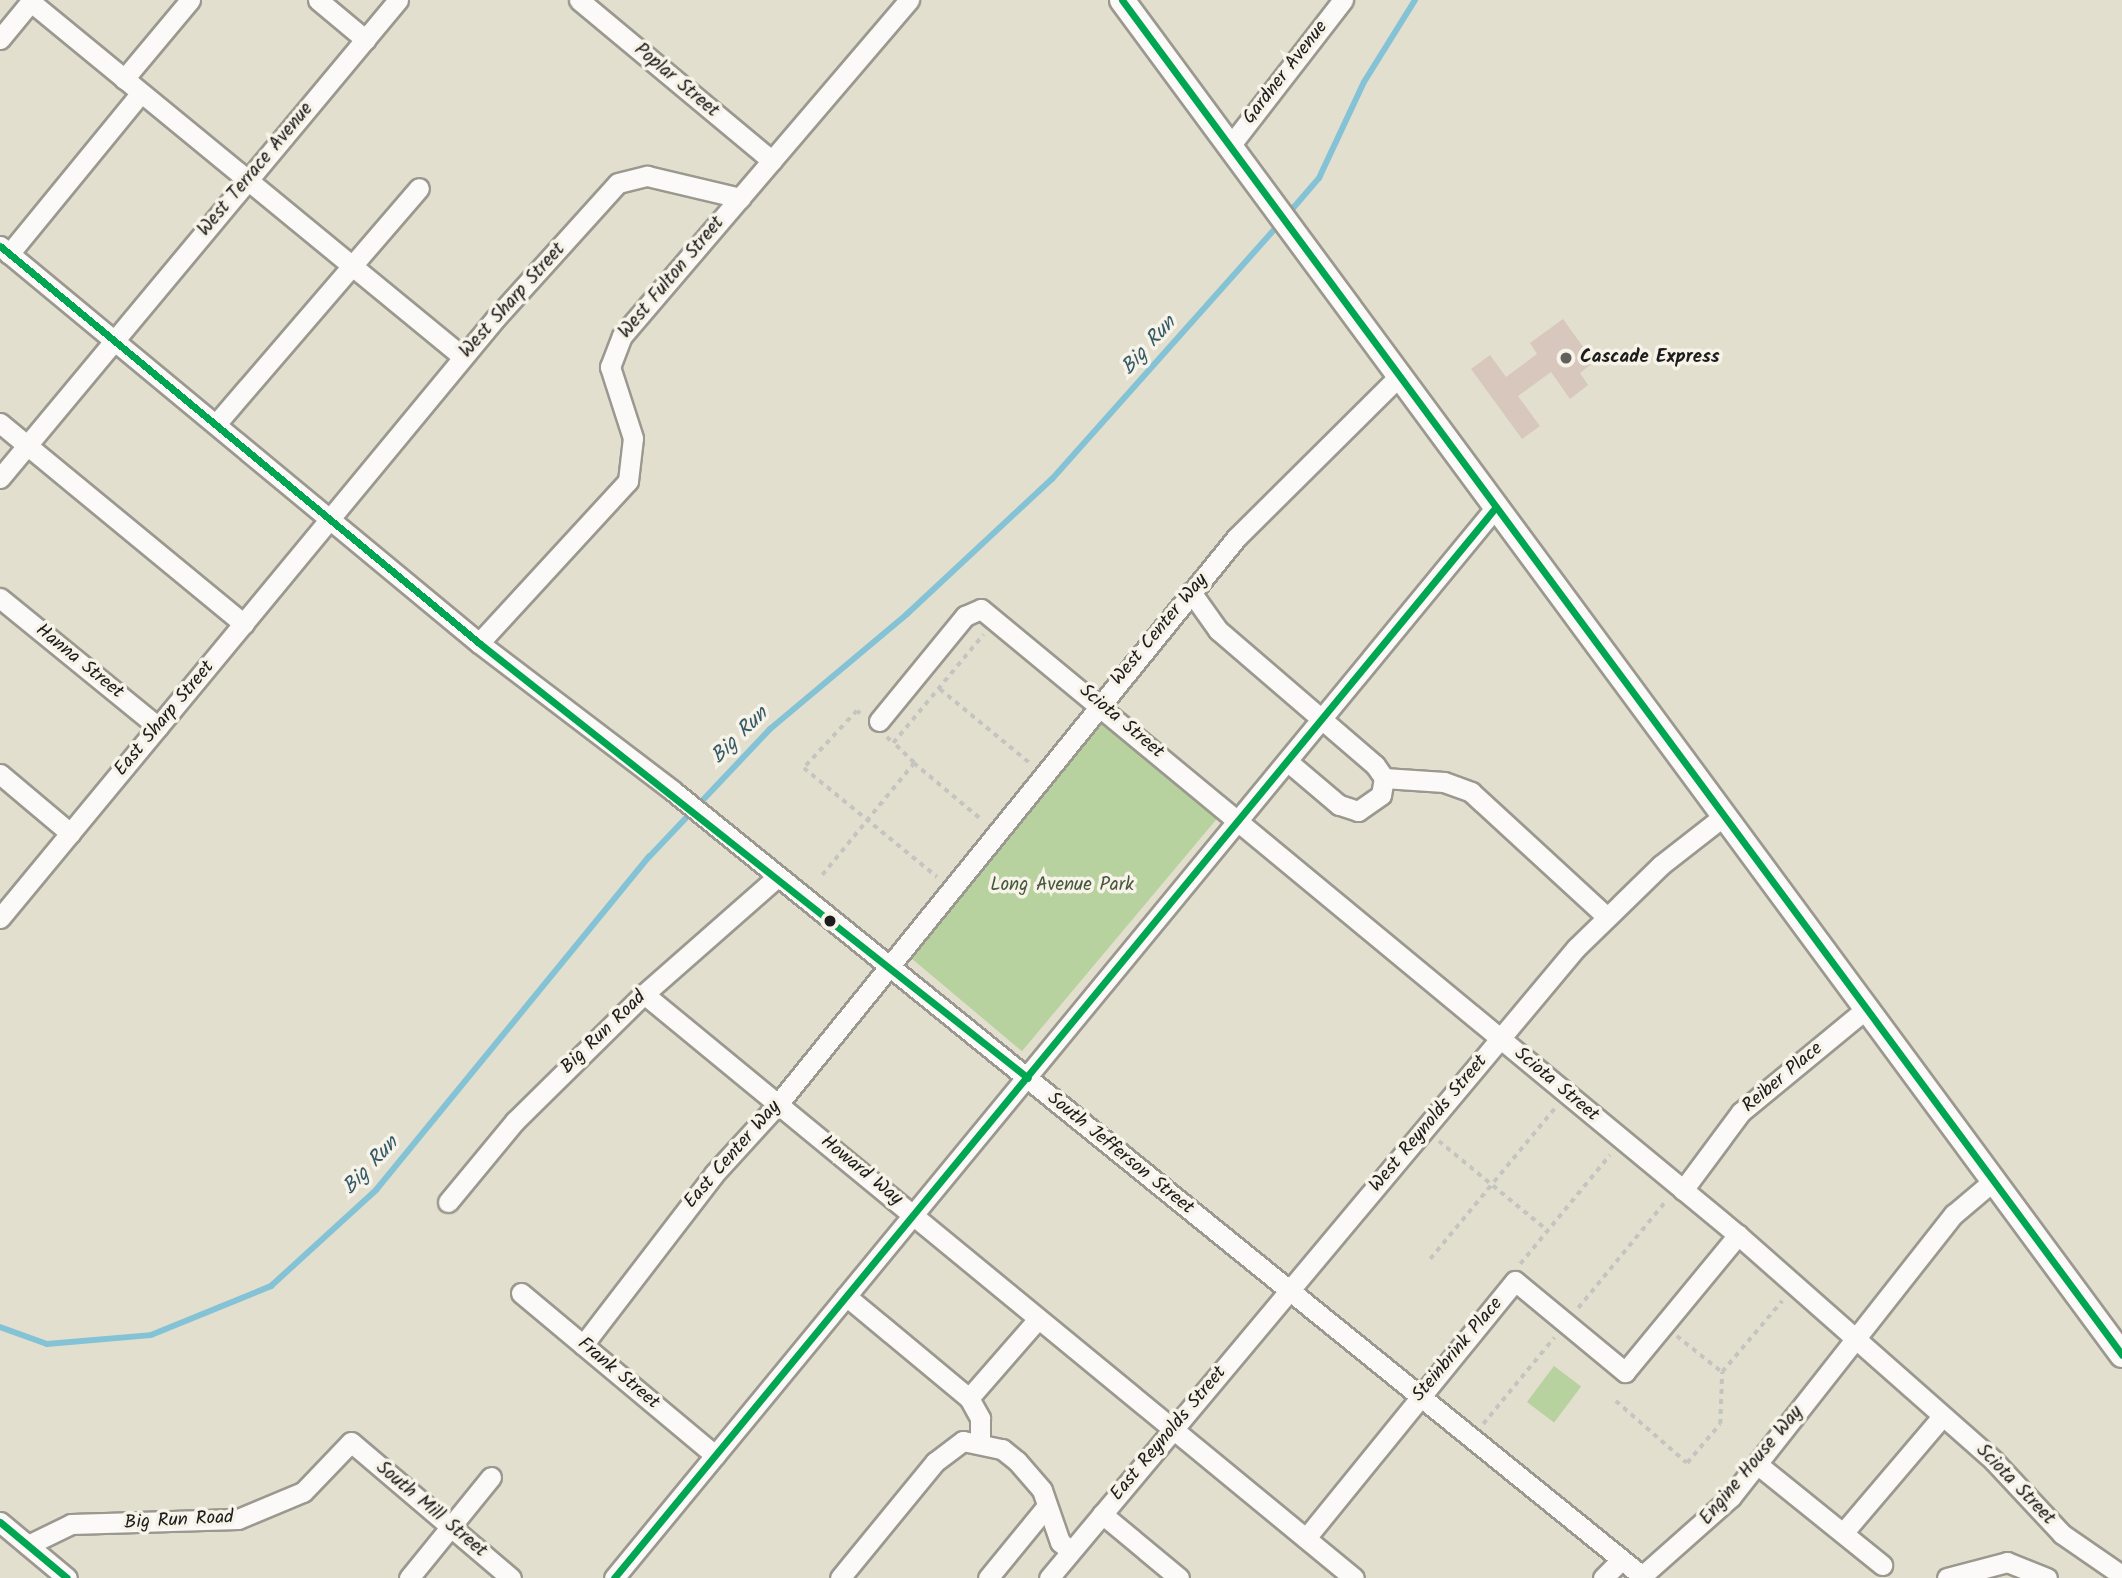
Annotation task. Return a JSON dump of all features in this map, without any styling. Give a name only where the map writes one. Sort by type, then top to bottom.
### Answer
[{"type":"main road","points":[[1122,0],[2122,1355]]},
{"type":"street","points":[[124,79],[190,0]]},
{"type":"street","points":[[318,0],[366,40]]},
{"type":"street","name":"West Terrace Avenue","points":[[0,478],[398,0]]},
{"type":"street","name":"Poplar Street","points":[[579,0],[772,161]]},
{"type":"street","name":"West Fulton Street","points":[[480,643],[623,490],[633,438],[612,383],[614,350],[909,0]]},
{"type":"street","name":"Gardner Avenue","points":[[1230,146],[1343,0]]},
{"type":"street","points":[[0,39],[32,1],[463,357]]},
{"type":"street","points":[[5,250],[141,93]]},
{"type":"street","name":"West Sharp Street","points":[[330,519],[463,357],[629,176],[669,179],[740,198]]},
{"type":"street","points":[[216,424],[419,188]]},
{"type":"street","name":"South Jefferson Street","points":[[5,250],[480,643],[743,847],[775,879],[1028,1078],[1621,1560]]},
{"type":"street","name":"West Center Way","points":[[888,969],[1098,704],[1191,592],[1278,492],[1399,376]]},
{"type":"street","points":[[0,423],[244,624]]},
{"type":"street","points":[[614,1578],[1496,508]]},
{"type":"street","name":"East Sharp Street","points":[[0,918],[330,519]]},
{"type":"street","points":[[1191,592],[1218,630],[1321,719],[1384,778],[1444,782],[1471,792],[1606,916]]},
{"type":"street","name":"Hanna Street","points":[[0,598],[158,727]]},
{"type":"street","name":"Sciota Street","points":[[876,725],[965,615],[981,609],[1738,1235],[1857,1337],[1941,1418],[1994,1461],[2062,1534],[2119,1574]]},
{"type":"street","points":[[1287,761],[1339,805],[1358,811],[1381,796],[1384,778]]},
{"type":"street","points":[[0,774],[70,833]]},
{"type":"street","name":"West Reynolds Street","points":[[1289,1291],[1500,1038],[1606,916],[1724,816]]},
{"type":"street","name":"Big Run Road","points":[[448,1202],[515,1121],[644,994],[775,879]]},
{"type":"street","name":"East Center Way","points":[[583,1345],[714,1174],[778,1104],[888,969]]},
{"type":"street","name":"Howard Way","points":[[644,994],[1038,1319],[1175,1428]]},
{"type":"street","name":"Reiber Place","points":[[1683,1190],[1741,1112],[1866,1009]]},
{"type":"street","points":[[1857,1337],[1954,1214],[1993,1181]]},
{"type":"street","name":"Steinbrink Place","points":[[1306,1538],[1515,1281],[1625,1372],[1738,1235]]},
{"type":"street","name":"East Reynolds Street","points":[[1049,1578],[1289,1291]]},
{"type":"street","name":"Frank Street","points":[[522,1293],[715,1455]]},
{"type":"street","points":[[846,1296],[969,1398],[980,1418],[980,1441]]},
{"type":"street","points":[[969,1398],[1038,1319]]},
{"type":"street","name":"Engine House Way","points":[[1621,1560],[1642,1576],[1705,1524],[1757,1464],[1857,1337]]},
{"type":"street","points":[[1843,1533],[1941,1418]]},
{"type":"street","points":[[1175,1428],[1354,1578]]},
{"type":"street","points":[[840,1578],[935,1462],[963,1440],[980,1441],[1017,1461],[1047,1506],[1060,1542],[1070,1552]]},
{"type":"street","name":"Big Run Road","points":[[28,1545],[71,1524],[238,1519],[303,1492],[351,1442]]},
{"type":"street","name":"South Mill Street","points":[[351,1442],[511,1578]]},
{"type":"street","points":[[1757,1464],[1882,1565]]},
{"type":"street","points":[[409,1578],[491,1477]]},
{"type":"street","points":[[988,1578],[1047,1506]]},
{"type":"street","points":[[1102,1514],[1179,1578]]},
{"type":"street","points":[[0,1522],[67,1578]]},
{"type":"street","points":[[1603,1578],[1621,1560]]},
{"type":"street","points":[[1947,1578],[2007,1562],[2048,1578]]},
{"type":"path","points":[[893,743],[984,635]]},
{"type":"path","points":[[939,688],[1032,765]]},
{"type":"path","points":[[939,879],[804,768],[857,711],[876,725],[914,763],[986,822]]},
{"type":"path","points":[[822,875],[914,763]]},
{"type":"path","points":[[1430,1259],[1555,1109]]},
{"type":"path","points":[[1438,1140],[1548,1231]]},
{"type":"path","points":[[1515,1281],[1520,1265],[1610,1155]]},
{"type":"path","points":[[1616,1401],[1687,1463],[1720,1423],[1722,1372],[1785,1298]]},
{"type":"path","points":[[1672,1332],[1722,1372]]},
{"type":"green space","name":"Long Avenue Park","points":[[1101,722],[1217,819],[1022,1051],[906,954]]},
{"type":"green space","points":[[1554,1366],[1581,1386],[1554,1422],[1527,1402]]},
{"type":"building","points":[[1563,319],[1594,362],[1580,373],[1588,385],[1570,399],[1551,372],[1518,396],[1540,426],[1522,439],[1471,369],[1490,355],[1506,377],[1537,354],[1530,343]]},
{"type":"waterway","name":"Big Run","points":[[1288,214],[1319,178],[1364,82],[1415,0]]},
{"type":"waterway","name":"Big Run","points":[[0,1327],[47,1344],[151,1335],[271,1286],[376,1190],[649,857],[770,729],[907,614],[1052,479],[1279,224]]},
{"type":"transit line","points":[[1122,0],[2122,1355]]},
{"type":"transit line","points":[[0,246],[479,643],[1028,1078]]},
{"type":"transit line","points":[[614,1578],[1496,507]]},
{"type":"transit line","points":[[0,1522],[67,1578]]},
{"type":"place","name":"Cascade Express","points":[[1566,358]]}]
